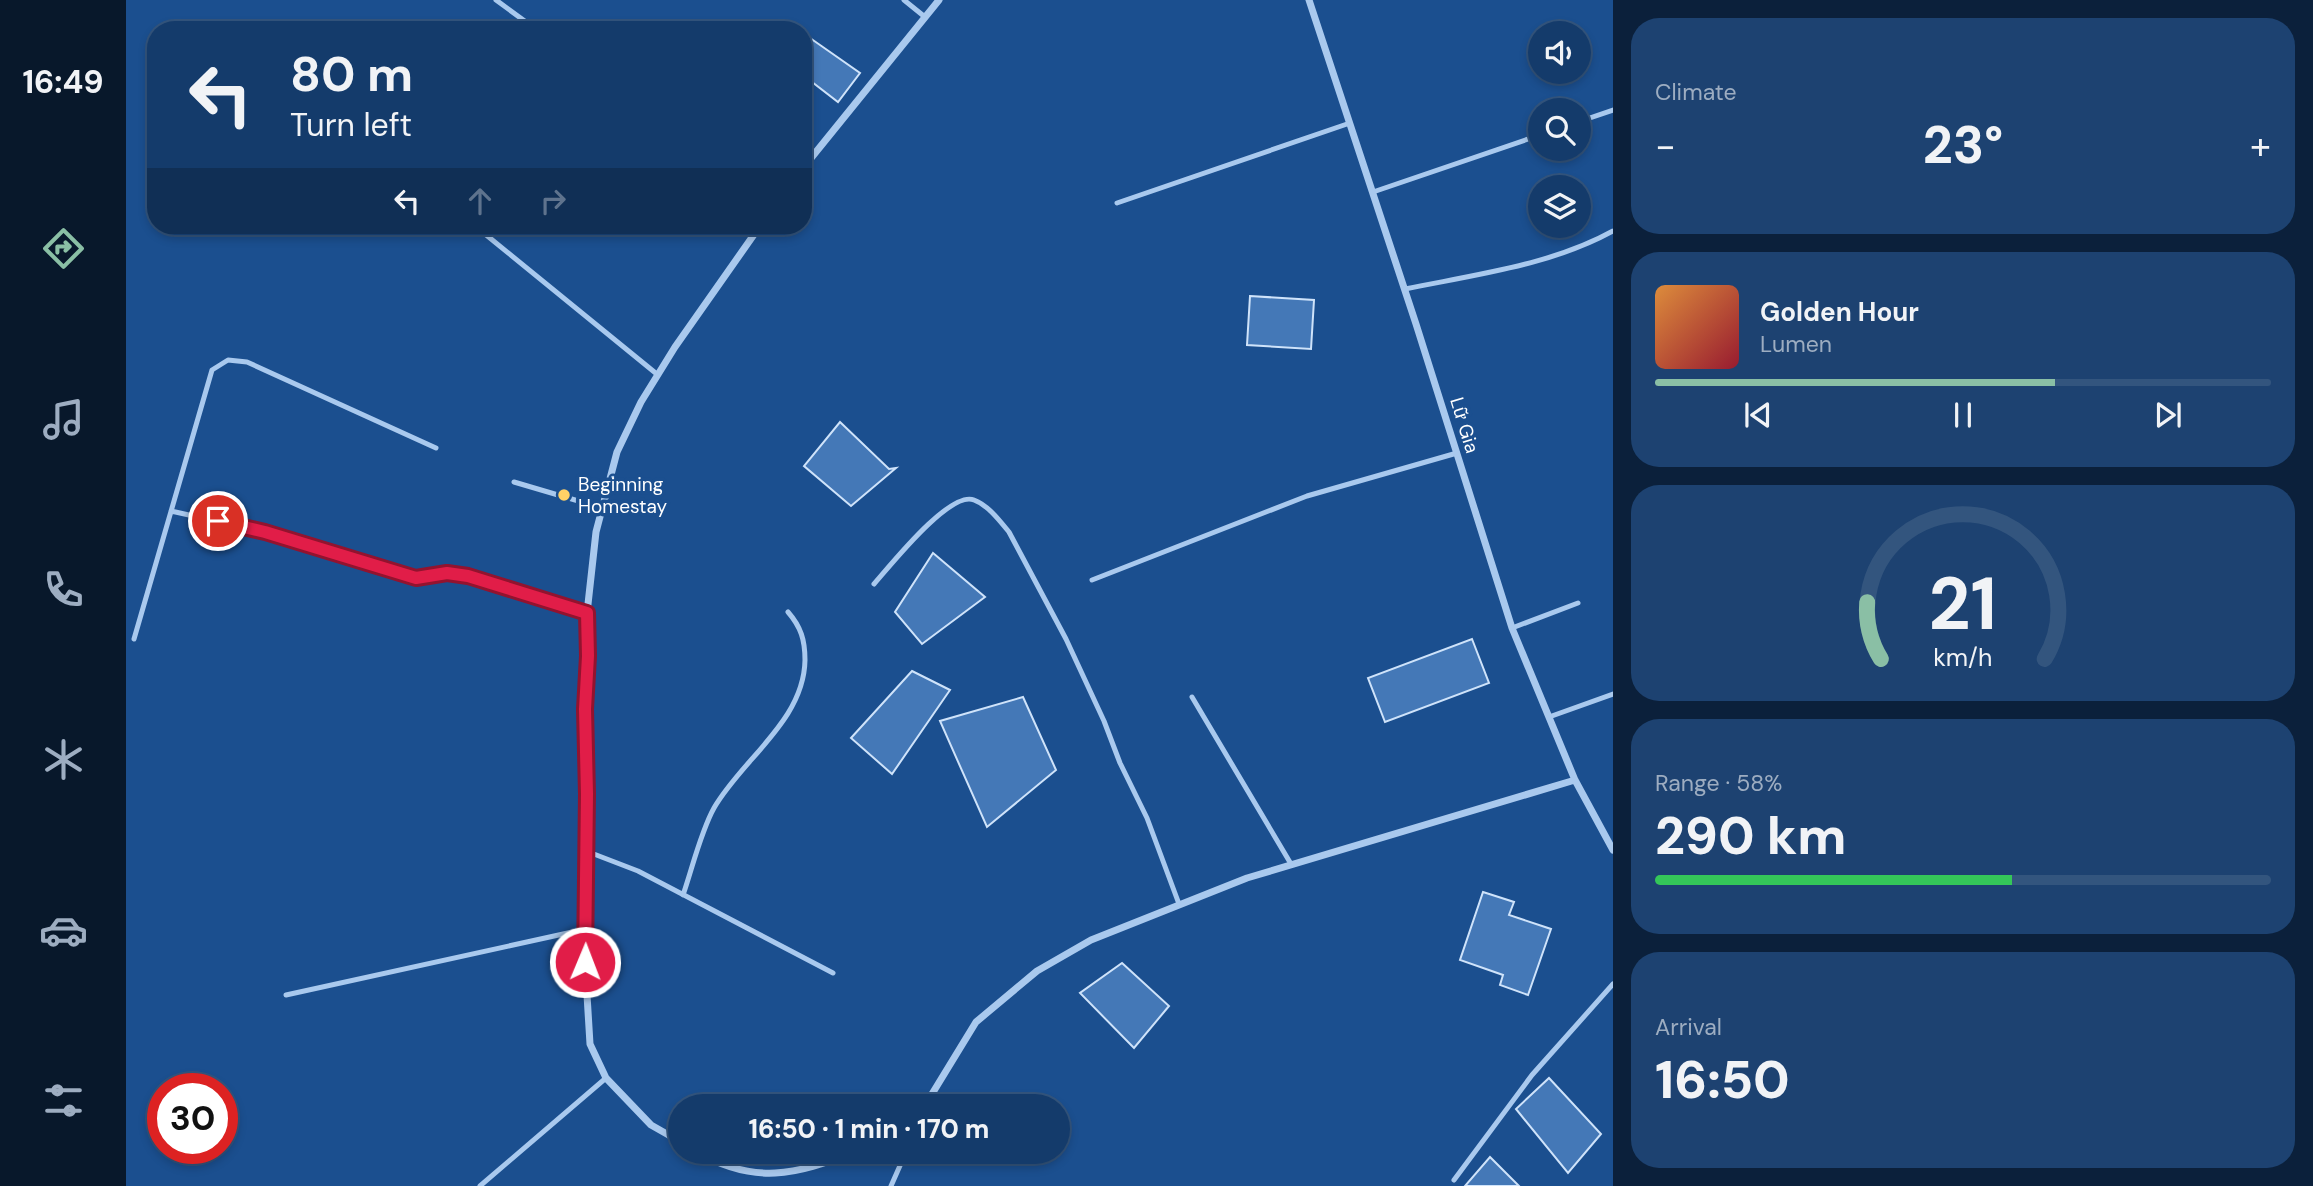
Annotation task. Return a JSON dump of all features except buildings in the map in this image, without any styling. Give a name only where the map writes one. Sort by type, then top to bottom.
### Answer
[{"type":"street","points":[[812,157],[939,0]]},
{"type":"street","name":"Lữ Gia","points":[[1309,0],[1405,289],[1512,628],[1575,780],[1613,850]]},
{"type":"street","points":[[668,1135],[651,1125],[606,1079],[590,1044],[585,962],[587,613],[596,532],[617,452],[641,402],[675,347],[754,235]]},
{"type":"street","points":[[932,1094],[976,1022],[1037,971],[1091,940],[1247,878],[1575,780]]},
{"type":"street","points":[[722,1164],[746,1172],[778,1173],[822,1164]]},
{"type":"lane","points":[[496,0],[525,21]]},
{"type":"lane","points":[[904,0],[925,17]]},
{"type":"lane","points":[[1591,118],[1613,110]]},
{"type":"lane","points":[[1117,203],[1350,123]]},
{"type":"lane","points":[[1373,192],[1528,139]]},
{"type":"lane","points":[[1405,289],[1507,267],[1586,246],[1613,231]]},
{"type":"lane","points":[[487,235],[658,375]]},
{"type":"lane","points":[[134,639],[212,370],[228,360],[247,362],[436,448]]},
{"type":"lane","points":[[1092,579],[1307,496],[1457,453]]},
{"type":"lane","points":[[514,482],[602,508]]},
{"type":"lane","points":[[874,584],[948,506],[963,498],[972,499],[982,505],[999,520],[1010,532],[1077,663],[1147,818],[1179,904]]},
{"type":"lane","points":[[171,511],[265,532],[416,578],[447,573],[468,576],[587,613]]},
{"type":"lane","points":[[1512,628],[1578,603]]},
{"type":"lane","points":[[683,895],[712,812],[726,789],[784,719],[800,691],[805,666],[805,642],[797,622],[788,612]]},
{"type":"lane","points":[[1549,717],[1613,694]]},
{"type":"lane","points":[[1192,697],[1291,864]]},
{"type":"lane","points":[[586,851],[638,871],[833,973]]},
{"type":"lane","points":[[285,995],[586,929]]},
{"type":"lane","points":[[1454,1180],[1532,1075],[1613,984]]},
{"type":"lane","points":[[480,1186],[606,1079]]},
{"type":"lane","points":[[891,1186],[901,1164]]},
{"type":"place","name":"Beginning Homestay","points":[[564,495]]},
{"type":"route","points":[[218,521],[265,532],[416,578],[447,573],[468,576],[587,613],[585,962]]}]
